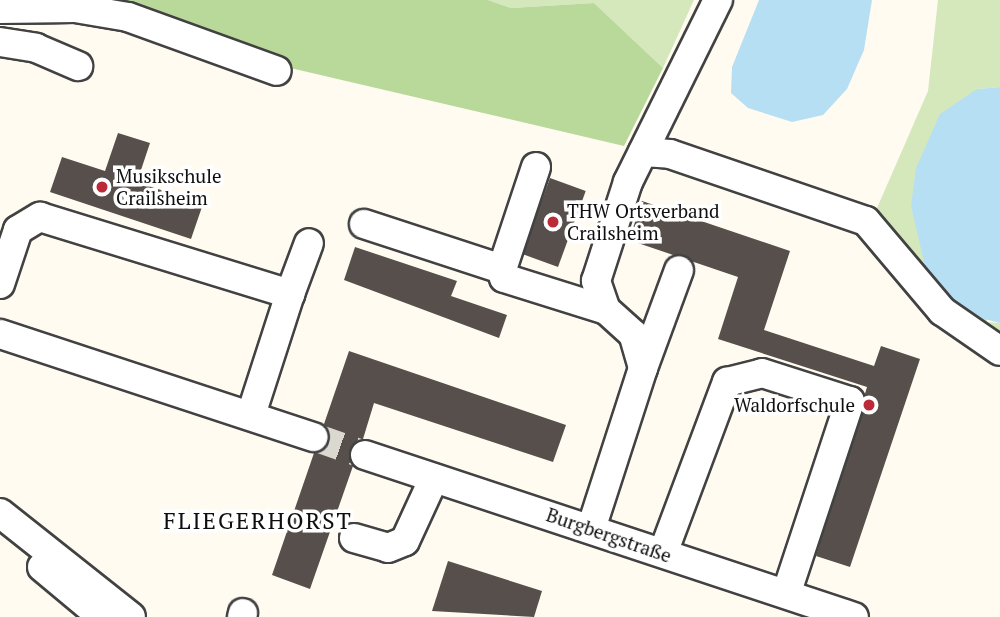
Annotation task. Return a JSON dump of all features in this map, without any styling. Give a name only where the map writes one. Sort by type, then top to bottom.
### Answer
[{"type":"street","points":[[642,368],[633,334],[607,310],[596,281],[643,152],[718,0]]},
{"type":"street","points":[[0,9],[75,8],[128,18],[277,71]]},
{"type":"street","points":[[0,42],[36,48],[78,66]]},
{"type":"street","points":[[643,152],[670,154],[866,221],[942,311],[1000,351]]},
{"type":"street","points":[[502,269],[536,167]]},
{"type":"street","points":[[0,284],[18,230],[40,217],[290,294]]},
{"type":"street","points":[[364,224],[502,269],[511,283],[607,310]]},
{"type":"street","points":[[251,415],[309,243]]},
{"type":"street","points":[[592,529],[642,368],[679,270]]},
{"type":"street","points":[[0,334],[314,437]]},
{"type":"street","points":[[663,553],[727,382],[762,373],[850,401],[786,594]]},
{"type":"street","name":"Burgbergstraße","points":[[365,455],[854,617]]},
{"type":"street","points":[[354,538],[388,548],[405,541],[435,478]]},
{"type":"street","points":[[0,513],[131,617]]},
{"type":"street","points":[[0,536],[102,617]]},
{"type":"green space","points":[[0,0],[488,0],[511,8],[594,3],[663,68],[624,146]]},
{"type":"green space","points":[[488,0],[694,0],[663,68],[594,3],[511,8]]},
{"type":"green space","points":[[938,0],[1000,0],[1000,87],[977,89],[987,322],[1000,323],[1000,343],[943,304],[877,208],[928,91]]},
{"type":"water","points":[[759,0],[872,0],[864,50],[847,89],[823,115],[792,122],[748,108],[731,93],[732,67]]},
{"type":"water","points":[[1000,87],[1000,323],[965,314],[947,299],[926,271],[911,206],[916,168],[940,114],[977,89]]},
{"type":"building","name":"Musikschule Crailsheim","points":[[118,133],[150,143],[137,182],[203,204],[191,239],[50,192],[62,157],[105,171]]},
{"type":"building","name":"THW Ortsverband Crailsheim","points":[[550,178],[586,191],[558,267],[522,254]]},
{"type":"building","points":[[642,201],[790,251],[764,330],[874,366],[881,346],[920,359],[850,567],[816,556],[867,387],[718,339],[738,277],[629,240]]},
{"type":"building","points":[[355,247],[457,281],[451,296],[507,315],[499,338],[344,280]]},
{"type":"building","points":[[349,351],[566,425],[553,462],[374,403],[363,439],[350,449],[353,466],[310,589],[272,575],[314,453],[330,443],[324,424]]},
{"type":"building","points":[[448,561],[542,591],[534,617],[432,611]]},
{"type":"tunnel","points":[[314,437],[365,455]]},
{"type":"place","name":"Musikschule Crailsheim","points":[[102,187]]},
{"type":"place","name":"THW Ortsverband Crailsheim","points":[[553,222]]},
{"type":"place","name":"Waldorfschule","points":[[869,405]]},
{"type":"district","name":"FLIEGERHORST","points":[[258,521]]}]
